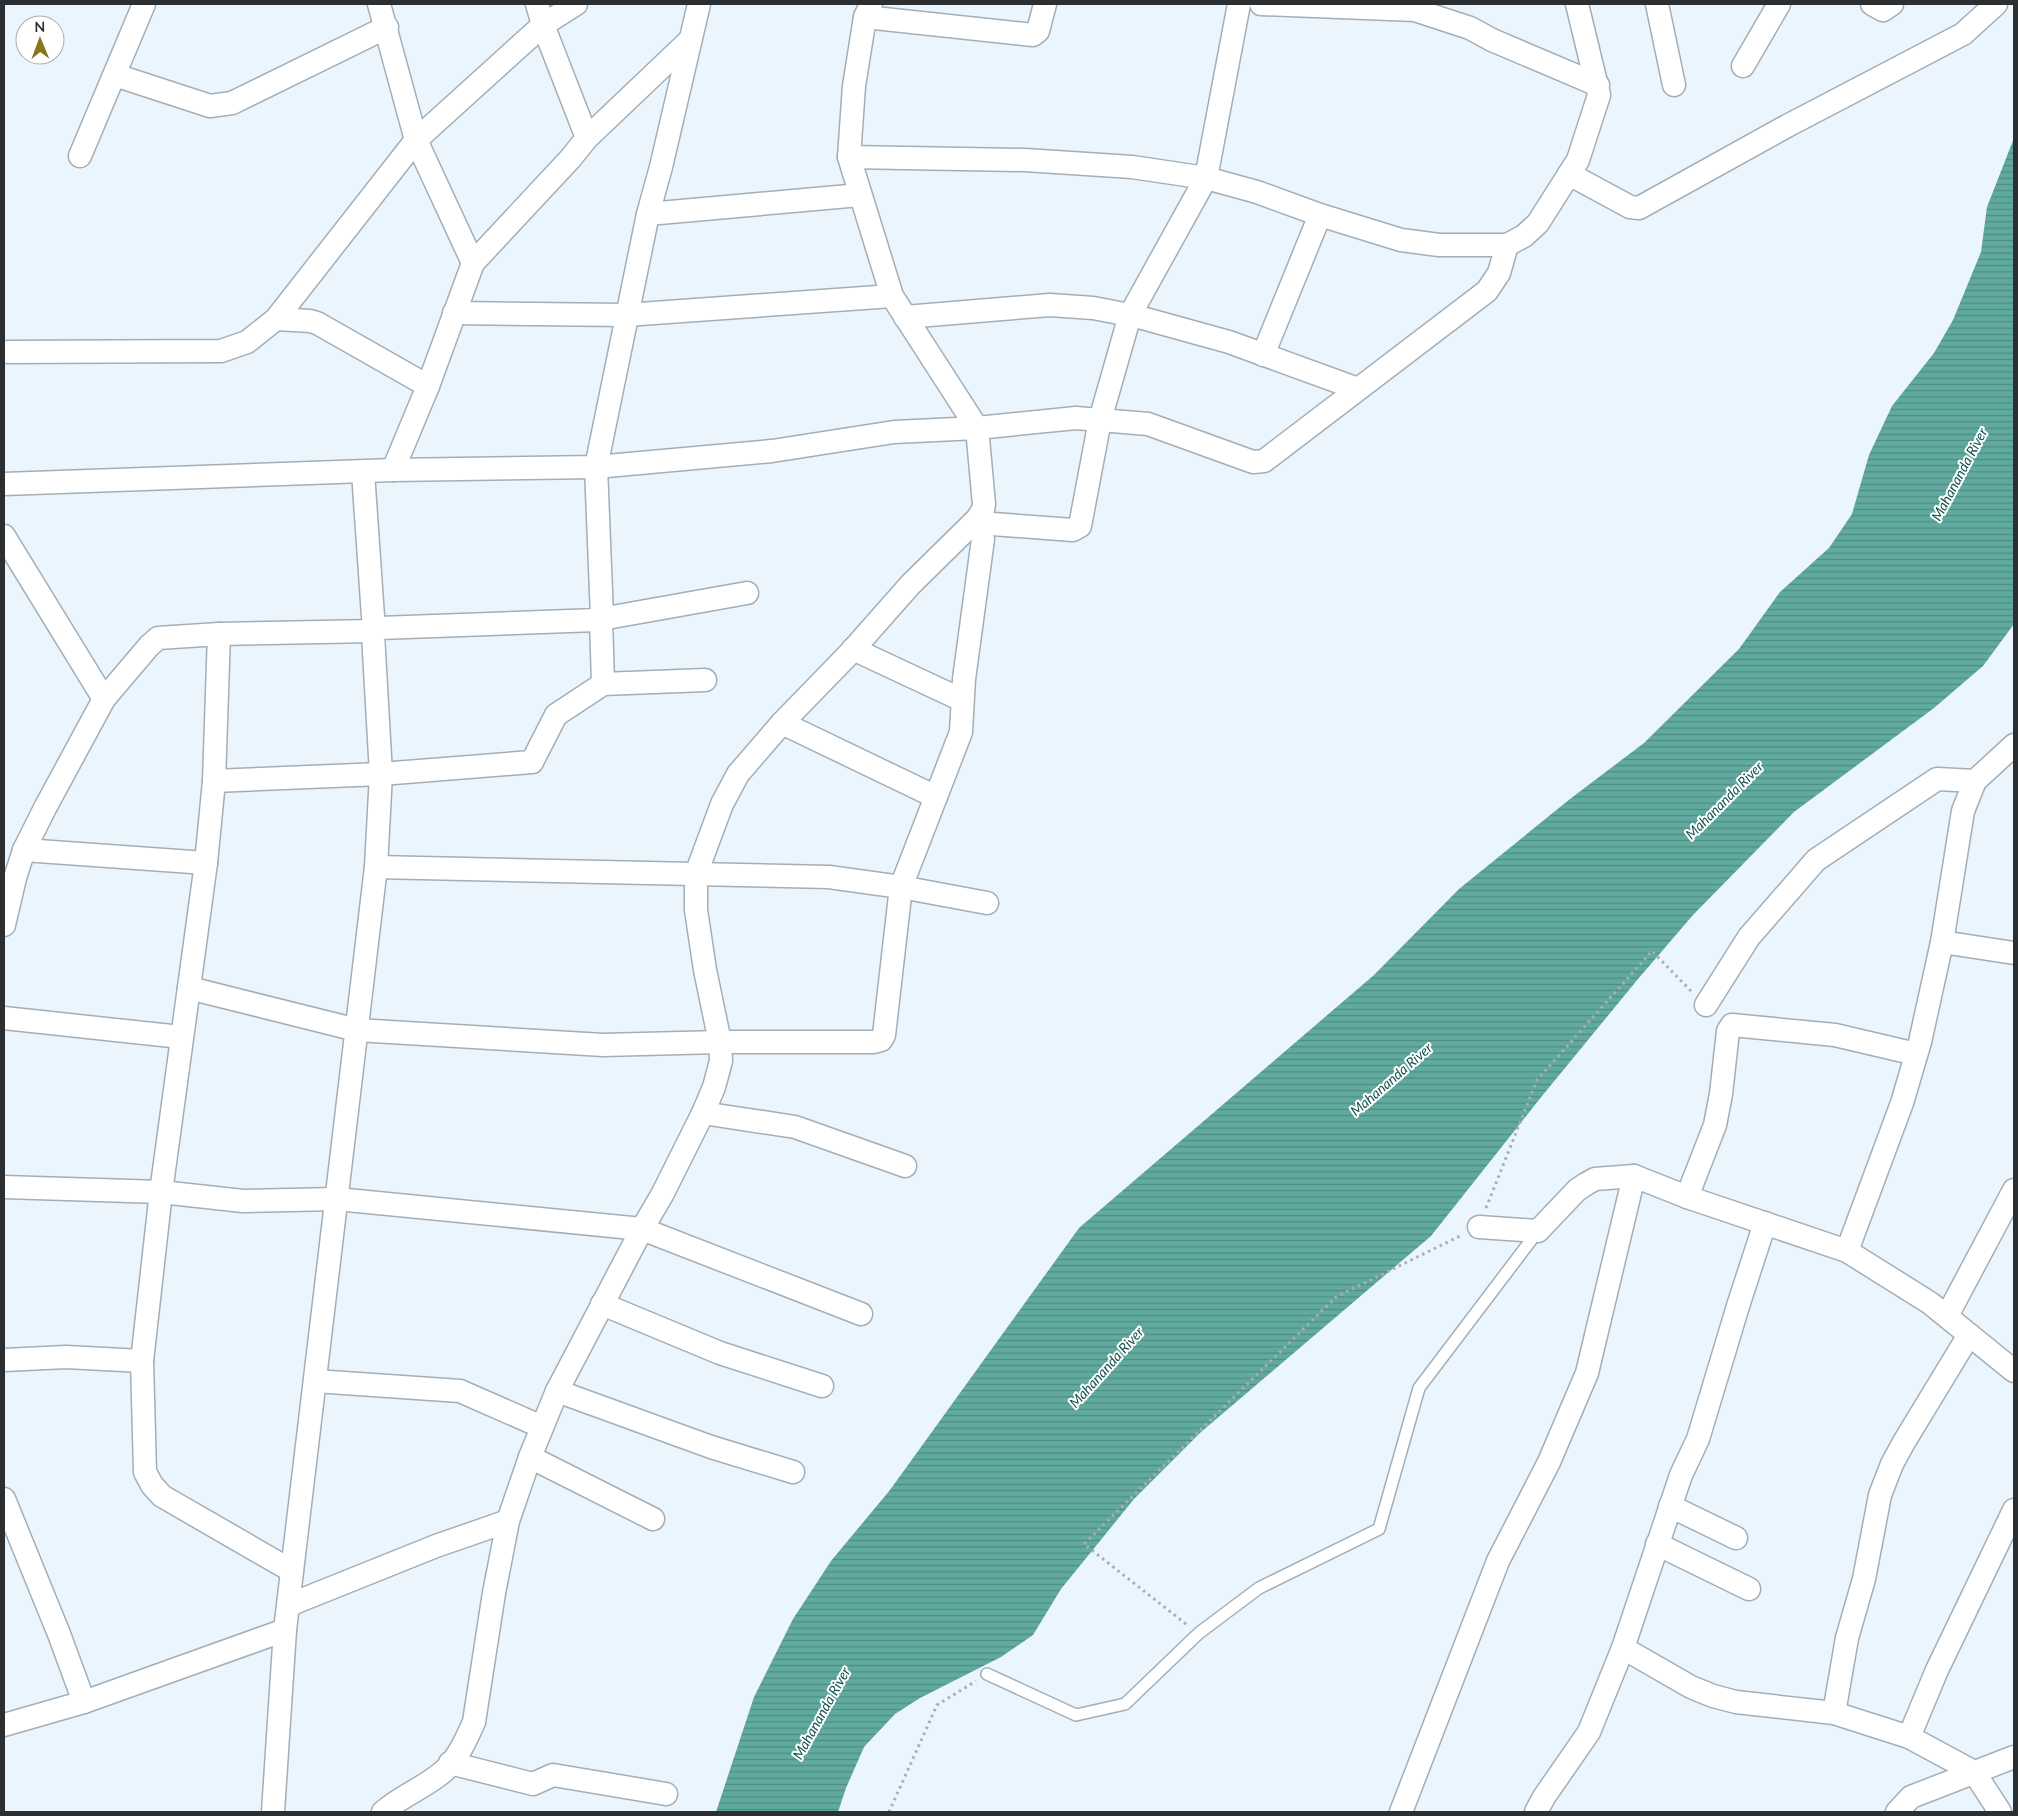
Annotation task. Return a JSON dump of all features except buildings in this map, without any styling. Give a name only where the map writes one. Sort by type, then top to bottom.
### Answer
[{"type":"street","points":[[80,156],[144,4]]},
{"type":"street","points":[[379,4],[387,27],[416,140],[474,262]]},
{"type":"street","points":[[537,4],[587,138]]},
{"type":"street","points":[[4,352],[221,351],[247,342],[276,320],[416,140],[544,25],[576,4]]},
{"type":"street","points":[[603,684],[596,467],[648,214],[661,167],[699,4]]},
{"type":"street","points":[[383,1812],[444,1771],[460,1752],[474,1722],[494,1593],[508,1521],[530,1457],[557,1391],[642,1229],[662,1195],[714,1088],[721,1061],[720,1042],[705,970],[696,910],[696,874],[722,804],[738,774],[782,723],[910,586],[978,521],[983,510],[977,428],[892,296],[849,157],[854,86],[868,11],[1034,35],[1038,31],[1045,4]]},
{"type":"street","points":[[978,521],[1079,529],[1100,420],[1130,315],[1206,178],[1239,4]]},
{"type":"street","points":[[1261,4],[1415,10],[1470,28],[1492,40],[1598,85]]},
{"type":"street","points":[[849,157],[1025,160],[1132,167],[1206,178],[1257,192],[1320,215],[1401,240],[1439,245],[1507,245],[1524,236],[1538,223],[1578,160],[1599,95],[1577,4]]},
{"type":"street","points":[[1656,4],[1674,85]]},
{"type":"street","points":[[1743,66],[1779,4]]},
{"type":"street","points":[[1872,4],[1883,10],[1892,4]]},
{"type":"street","points":[[1569,174],[1630,207],[1639,208],[1787,126],[1963,34],[1996,4]]},
{"type":"street","points":[[115,75],[210,106],[222,106],[232,103],[387,27]]},
{"type":"street","points":[[393,470],[428,386],[474,262],[570,159],[587,138],[690,40]]},
{"type":"street","points":[[648,214],[860,195]]},
{"type":"street","points":[[1264,355],[1320,215]]},
{"type":"street","points":[[4,484],[393,470],[596,467],[772,452],[894,432],[977,428],[1076,418],[1148,424],[1253,462],[1264,462],[1487,291],[1499,273],[1507,245]]},
{"type":"street","points":[[454,314],[626,315],[892,296]]},
{"type":"street","points":[[905,317],[1050,305],[1093,308],[1182,328],[1358,389]]},
{"type":"street","points":[[276,320],[310,320],[317,323],[428,386]]},
{"type":"street","points":[[273,1812],[285,1630],[376,867],[381,774],[374,631],[363,472]]},
{"type":"street","points":[[189,988],[356,1030],[603,1045],[720,1042],[874,1042],[881,1040],[884,1035],[901,887],[961,732],[964,680],[983,540],[978,521]]},
{"type":"street","points":[[4,536],[104,699]]},
{"type":"street","points":[[4,925],[24,850],[45,808],[104,699],[158,638],[219,634],[374,631],[385,628],[601,619],[747,593]]},
{"type":"street","points":[[219,634],[214,781],[206,863],[161,1192],[142,1361],[145,1472],[152,1485],[162,1496],[292,1571]]},
{"type":"street","points":[[853,649],[962,700]]},
{"type":"street","points":[[214,781],[381,774],[532,762],[556,715],[603,684],[706,680]]},
{"type":"street","points":[[782,723],[936,797]]},
{"type":"street","points":[[1847,1252],[1902,1103],[1916,1054],[1942,942],[1963,811],[1975,781],[2014,744]]},
{"type":"street","points":[[1706,1005],[1749,937],[1816,860],[1937,779],[1975,781]]},
{"type":"street","points":[[24,850],[206,863]]},
{"type":"street","points":[[376,867],[829,877],[901,887],[987,903]]},
{"type":"street","points":[[1942,942],[2014,953]]},
{"type":"street","points":[[4,1018],[181,1037]]},
{"type":"street","points":[[1687,1197],[1715,1125],[1721,1094],[1728,1031],[1732,1025],[1835,1035],[1916,1054]]},
{"type":"street","points":[[703,1114],[795,1127],[905,1166]]},
{"type":"street","points":[[1478,1227],[1538,1231],[1577,1190],[1586,1184],[1595,1179],[1634,1176],[1687,1197],[1847,1252],[1930,1302],[2014,1371]]},
{"type":"street","points":[[1401,1812],[1498,1561],[1548,1462],[1587,1373],[1634,1176]]},
{"type":"street","points":[[4,1188],[161,1192],[243,1201],[337,1198],[642,1229],[861,1314]]},
{"type":"street","points":[[1947,1316],[2014,1190]]},
{"type":"street","points":[[1536,1812],[1544,1797],[1589,1732],[1623,1648],[1681,1475],[1698,1439],[1765,1223]]},
{"type":"street","points":[[602,1304],[720,1353],[822,1386]]},
{"type":"street","points":[[1834,1713],[1848,1638],[1864,1579],[1880,1495],[1892,1464],[1904,1442],[1969,1335]]},
{"type":"street","points":[[4,1360],[66,1357],[142,1361]]},
{"type":"street","points":[[315,1381],[460,1390],[542,1427]]},
{"type":"street","points":[[557,1391],[711,1447],[793,1472]]},
{"type":"street","points":[[530,1457],[653,1519]]},
{"type":"street","points":[[4,1499],[9,1529],[59,1634],[84,1702]]},
{"type":"street","points":[[1670,1506],[1736,1538]]},
{"type":"street","points":[[1909,1737],[1937,1670],[2014,1510]]},
{"type":"street","points":[[289,1605],[436,1546],[508,1521]]},
{"type":"street","points":[[1658,1544],[1749,1589]]},
{"type":"street","points":[[4,1725],[84,1702],[285,1630]]},
{"type":"street","points":[[1623,1648],[1691,1687],[1713,1696],[1736,1702],[1834,1713],[1909,1737],[1974,1772],[2000,1812]]},
{"type":"street","points":[[1896,1812],[1911,1797],[2014,1757]]},
{"type":"street","points":[[450,1763],[533,1784],[553,1775],[666,1794]]},
{"type":"lane","points":[[987,1674],[1076,1715],[1125,1704],[1199,1634],[1259,1588],[1379,1530],[1420,1388],[1538,1231]]},
{"type":"path","points":[[1199,1634],[1084,1544],[1336,1297],[1478,1227],[1537,1080],[1652,951],[1706,1005]]},
{"type":"path","points":[[889,1812],[937,1705],[987,1674]]},
{"type":"water","name":"Mahananda River","points":[[2014,138],[2014,624],[1983,666],[1934,708],[1794,812],[1693,915],[1638,979],[1431,1236],[1201,1432],[1134,1499],[1061,1589],[1033,1635],[1001,1657],[920,1698],[895,1714],[864,1747],[838,1812],[716,1812],[754,1697],[793,1619],[831,1561],[890,1490],[1079,1228],[1374,975],[1459,889],[1570,799],[1644,743],[1739,649],[1780,592],[1829,548],[1852,514],[1869,455],[1892,406],[1934,353],[1953,320],[1981,252],[1987,207]]}]
